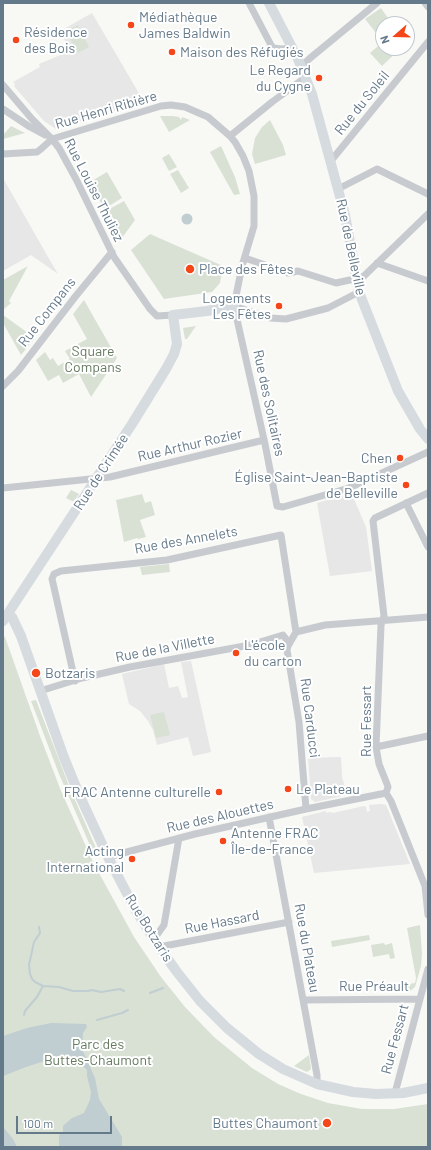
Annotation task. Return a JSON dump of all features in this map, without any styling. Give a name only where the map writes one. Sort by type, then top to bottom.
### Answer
[{"type":"street","points":[[249,3],[271,45],[274,48],[292,48]]},
{"type":"street","name":"Rue de Belleville","points":[[269,3],[306,77],[312,94],[338,189],[359,292],[398,391],[420,429],[428,439]]},
{"type":"street","points":[[301,67],[377,3]]},
{"type":"street","points":[[425,3],[428,7]]},
{"type":"street","name":"Rue du Soleil","points":[[330,162],[428,42]]},
{"type":"street","points":[[230,136],[306,77]]},
{"type":"street","name":"Rue Louise Thuliez","points":[[4,87],[52,139],[63,154],[112,252]]},
{"type":"street","name":"Rue Henri Ribière","points":[[52,139],[149,108],[172,105],[184,107],[208,117],[230,136],[244,160],[251,180],[254,196],[254,226],[234,306]]},
{"type":"street","points":[[3,109],[30,127],[52,139],[36,152],[3,154]]},
{"type":"street","points":[[338,189],[377,169],[428,194]]},
{"type":"street","points":[[245,258],[288,274],[298,271],[336,283],[364,276],[428,214]]},
{"type":"street","points":[[112,252],[154,314],[157,316],[207,311],[234,306],[270,318],[286,319],[328,308],[359,292]]},
{"type":"street","name":"Rue Compans","points":[[3,386],[18,371],[102,262],[112,252]]},
{"type":"street","points":[[377,263],[428,281]]},
{"type":"street","name":"Rue des Solitaires","points":[[234,306],[277,506],[283,507],[350,488],[428,452]]},
{"type":"street","name":"Rue de Crimée","points":[[4,615],[50,551],[166,369],[174,354],[177,344],[173,315]]},
{"type":"street","name":"Rue Arthur Rozier","points":[[3,488],[104,478],[264,440]]},
{"type":"street","points":[[428,493],[406,503],[428,547]]},
{"type":"street","name":"Rue Fessart","points":[[406,503],[373,519],[384,616],[381,625],[376,747],[379,764],[388,787],[386,793],[391,801],[427,886],[428,915]]},
{"type":"street","name":"Rue des Annelets","points":[[74,681],[52,579],[54,574],[61,571],[167,560],[281,535],[296,632]]},
{"type":"street","name":"Rue Botzaris","points":[[4,615],[12,617],[21,636],[54,730],[78,792],[108,857],[132,903],[157,943],[172,965],[200,1000],[247,1046],[270,1062],[317,1084],[353,1092],[395,1093],[428,1088]]},
{"type":"street","points":[[288,646],[296,632],[325,626],[428,617]]},
{"type":"street","name":"Rue de la Villette","points":[[40,691],[74,681],[158,661],[250,645],[283,636],[286,639],[288,646]]},
{"type":"street","name":"Rue Carducci","points":[[288,646],[287,650],[299,722],[306,809]]},
{"type":"street","points":[[376,747],[428,736]]},
{"type":"street","name":"Rue des Alouettes","points":[[108,857],[179,838],[269,817],[386,793]]},
{"type":"street","name":"Rue du Plateau","points":[[269,817],[317,1075],[317,1084]]},
{"type":"street","points":[[157,943],[164,924],[179,838]]},
{"type":"street","name":"Rue Hassard","points":[[157,943],[289,922]]},
{"type":"street","name":"Rue Fessart","points":[[395,1093],[428,969]]},
{"type":"street","name":"Rue Préault","points":[[303,1000],[420,999]]},
{"type":"shaded area","points":[[92,13],[144,102],[56,129],[44,121],[14,86],[15,84],[13,82],[40,67],[39,64],[68,52],[62,30]]},
{"type":"shaded area","points":[[3,178],[58,274],[31,255],[3,271]]},
{"type":"shaded area","points":[[187,213],[191,215],[193,219],[191,223],[187,225],[183,223],[181,219],[183,215]]},
{"type":"shaded area","points":[[348,494],[353,497],[366,527],[372,571],[330,576],[317,503]]},
{"type":"shaded area","points":[[191,661],[211,752],[193,756],[188,737],[157,745],[153,730],[148,721],[140,711],[129,704],[122,674],[164,664],[169,688],[178,686],[182,698],[188,697],[181,662]]},
{"type":"shaded area","points":[[341,757],[342,777],[347,795],[315,802],[311,799],[308,758]]},
{"type":"shaded area","points":[[369,805],[386,805],[410,864],[314,873],[302,817],[326,811],[326,813],[333,813],[364,806],[366,807],[367,812],[370,811]]},
{"type":"shaded area","points":[[51,1023],[86,1024],[87,1027],[83,1033],[82,1049],[95,1078],[99,1099],[122,1137],[122,1147],[59,1147],[59,1135],[63,1132],[63,1126],[72,1118],[84,1113],[90,1100],[91,1092],[87,1070],[76,1058],[63,1055],[3,1076],[3,1036],[27,1028]]},
{"type":"shaded area","points":[[3,1127],[13,1139],[17,1147],[3,1147]]},
{"type":"green space","points":[[381,8],[386,16],[375,16],[375,32],[365,19]]},
{"type":"green space","points":[[78,25],[89,47],[78,53],[66,31]]},
{"type":"green space","points":[[375,49],[375,56],[393,56],[382,66],[370,53]]},
{"type":"green space","points":[[160,116],[179,117],[181,120],[182,117],[190,120],[169,132]]},
{"type":"green space","points":[[270,120],[283,145],[286,155],[255,164],[252,154],[255,138],[262,127]]},
{"type":"green space","points":[[11,126],[25,133],[3,139],[4,134]]},
{"type":"green space","points":[[221,146],[235,177],[240,194],[234,195],[210,152]]},
{"type":"green space","points":[[169,154],[177,167],[169,171],[162,158]]},
{"type":"green space","points":[[178,170],[189,188],[181,193],[170,174]]},
{"type":"green space","points":[[107,172],[122,198],[104,209],[90,182]]},
{"type":"green space","points":[[124,201],[135,220],[119,242],[104,212]]},
{"type":"green space","points":[[150,234],[223,266],[220,283],[212,292],[164,299],[131,250]]},
{"type":"green space","points":[[28,266],[9,301],[11,303],[3,310],[3,280]]},
{"type":"green space","name":"Square Compans","points":[[84,300],[117,358],[91,397],[79,374],[63,383],[59,375],[48,381],[36,360],[45,352],[50,360],[53,358],[58,366],[70,359],[65,351],[87,339],[73,314]]},
{"type":"green space","points":[[3,315],[35,338],[21,355],[3,323]]},
{"type":"green space","points":[[196,326],[187,339],[185,339],[183,328]]},
{"type":"green space","points":[[71,490],[79,494],[74,502],[66,498]]},
{"type":"green space","points":[[142,494],[145,503],[151,501],[155,515],[140,520],[146,537],[124,542],[116,500]]},
{"type":"green space","points":[[169,564],[170,572],[142,575],[140,567]]},
{"type":"green space","name":"Parc des Buttes-Chaumont","points":[[3,636],[5,637],[61,791],[93,862],[134,937],[161,977],[185,1007],[214,1037],[252,1068],[278,1084],[301,1094],[328,1103],[362,1109],[394,1109],[428,1104],[428,1147],[3,1147]]},
{"type":"green space","points":[[36,700],[71,791],[96,848],[92,850],[59,774],[31,701]]},
{"type":"green space","points":[[164,712],[170,735],[156,738],[150,715]]},
{"type":"green space","points":[[420,925],[422,954],[421,966],[415,987],[409,992],[390,992],[397,986],[415,983],[416,978],[407,928]]},
{"type":"green space","points":[[369,935],[370,940],[332,947],[331,941]]},
{"type":"green space","points":[[384,943],[385,945],[392,943],[395,958],[390,959],[389,954],[373,957],[371,945]]},
{"type":"green space","points":[[309,1055],[311,1069],[307,1072],[294,1066]]},
{"type":"waterway","points":[[24,1015],[25,1011],[37,997],[43,986],[32,979],[29,965],[34,942],[40,933],[39,927]]},
{"type":"waterway","points":[[43,986],[59,987],[73,991],[92,990],[101,992],[120,989],[124,991]]},
{"type":"waterway","points":[[150,993],[163,988]]},
{"type":"waterway","points":[[97,1020],[128,1010]]},
{"type":"place","name":"Médiathèque James Baldwin","points":[[131,25]]},
{"type":"place","name":"Résidence des Bois","points":[[16,40]]},
{"type":"place","name":"Maison des Réfugiés","points":[[172,52]]},
{"type":"place","name":"Le Regard du Cygne","points":[[319,78]]},
{"type":"place","name":"Place des Fêtes","points":[[190,269]]},
{"type":"place","name":"Logements Les Fêtes","points":[[279,306]]},
{"type":"place","name":"Chen","points":[[400,458]]},
{"type":"place","name":"Église Saint-Jean-Baptiste de Belleville","points":[[406,485]]},
{"type":"place","name":"L'école du carton","points":[[236,653]]},
{"type":"place","name":"Botzaris","points":[[36,673]]},
{"type":"place","name":"Le Plateau","points":[[288,789]]},
{"type":"place","name":"FRAC Antenne culturelle","points":[[219,792]]},
{"type":"place","name":"Antenne FRAC Île-de-France","points":[[223,841]]},
{"type":"place","name":"Acting International","points":[[132,859]]},
{"type":"place","name":"Buttes Chaumont","points":[[327,1123]]}]
